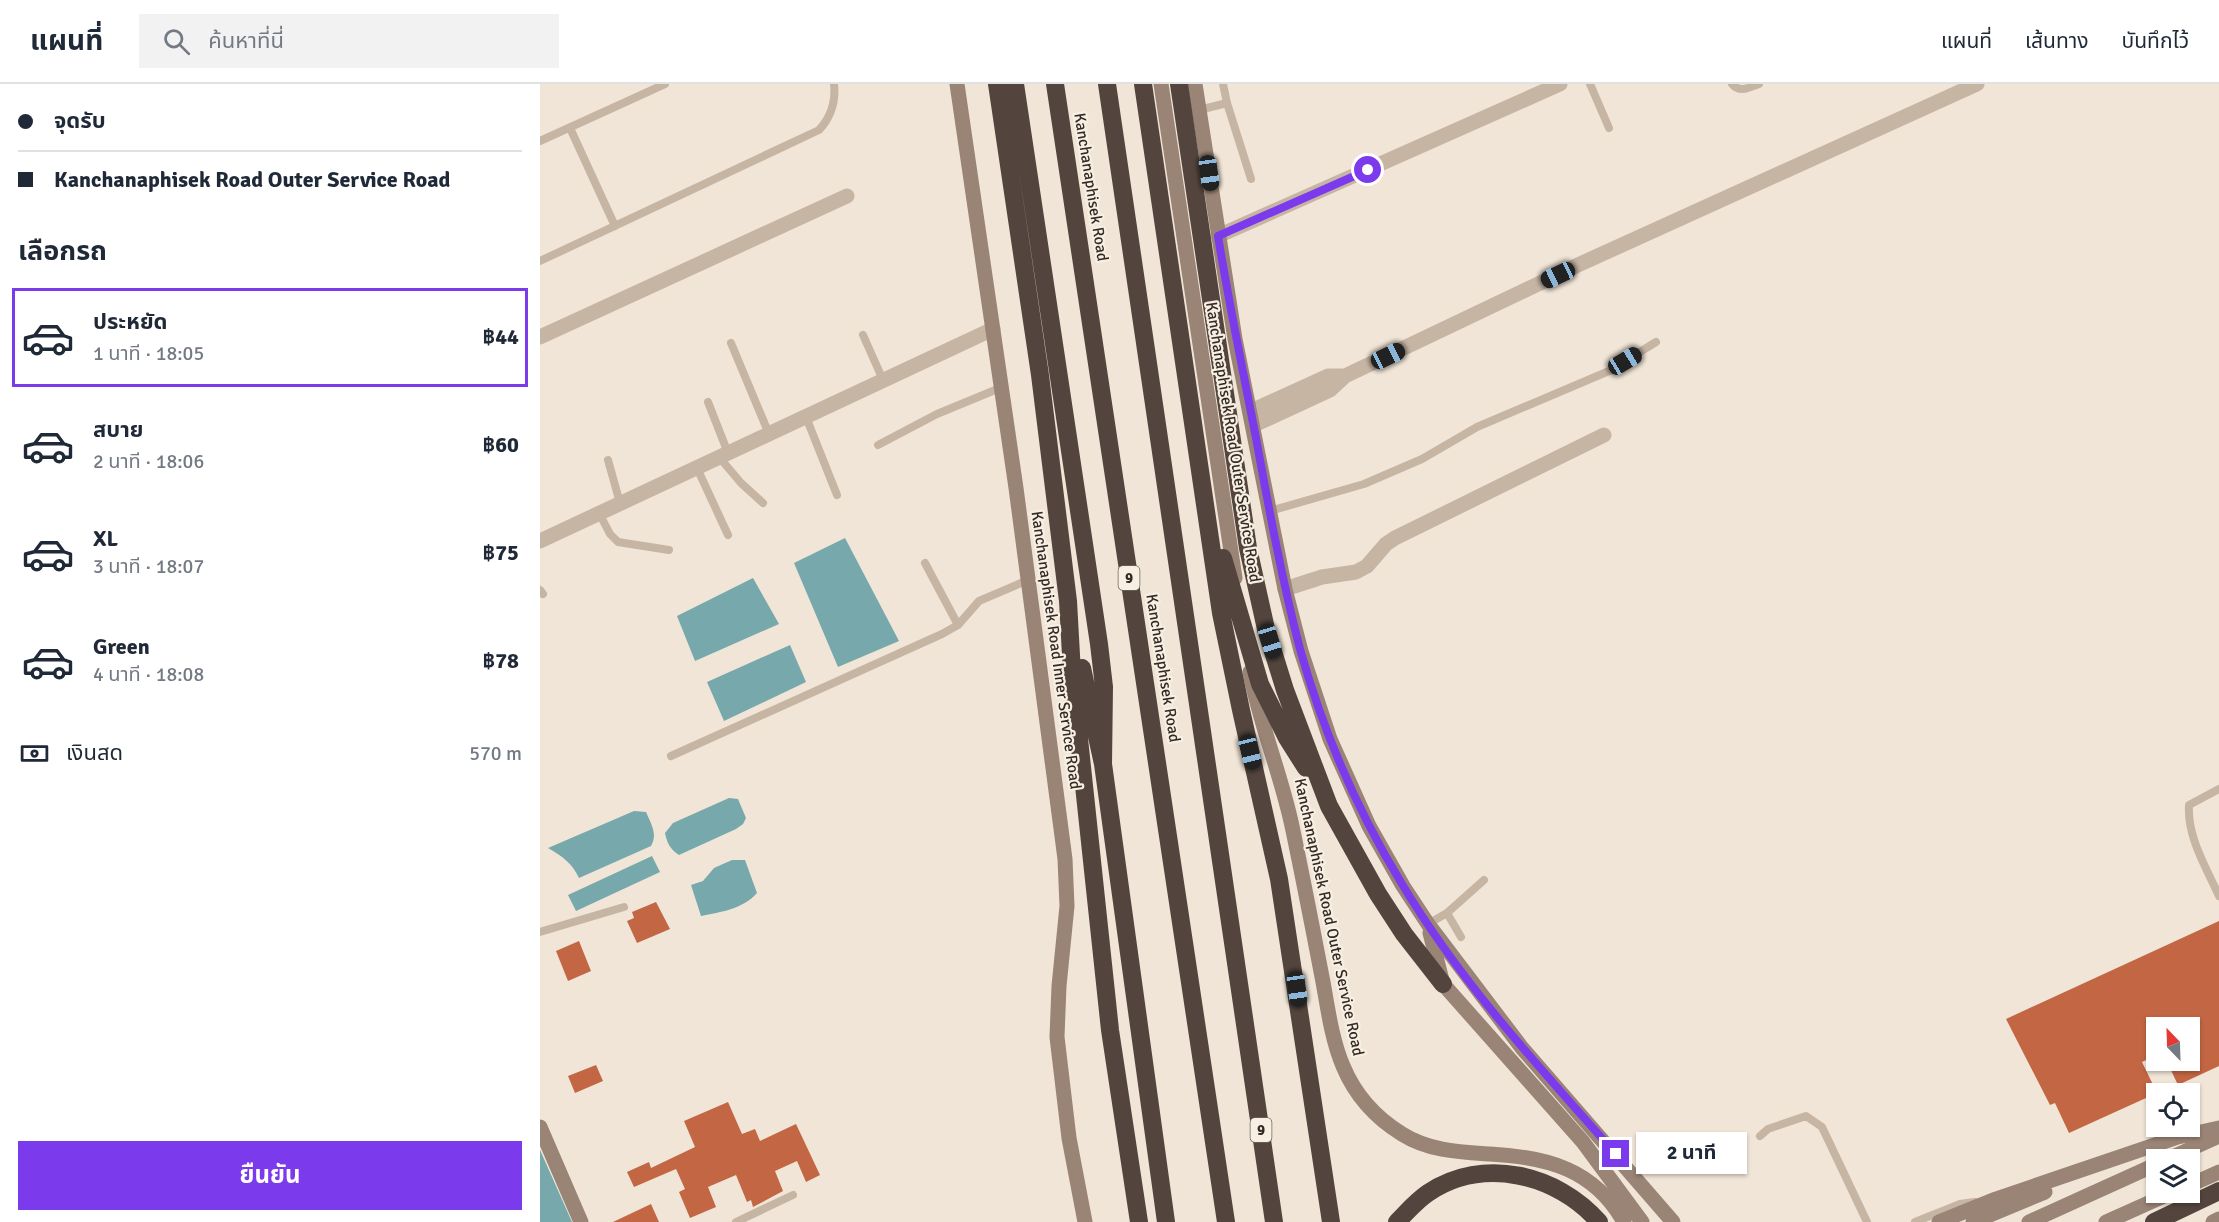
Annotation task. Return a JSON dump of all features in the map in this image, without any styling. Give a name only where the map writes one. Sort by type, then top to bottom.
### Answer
[{"type":"highway","points":[[997,84],[1040,375],[1068,601],[1072,673],[1097,887],[1110,1030],[1138,1222]]},
{"type":"highway","points":[[1015,84],[1099,644],[1104,687],[1103,764]]},
{"type":"highway","name":"Kanchanaphisek Road","points":[[1055,84],[1226,1222]]},
{"type":"highway","name":"Kanchanaphisek Road","points":[[1107,84],[1274,1222]]},
{"type":"highway","points":[[1143,84],[1221,613],[1279,879],[1332,1222]]},
{"type":"highway","points":[[1179,84],[1248,548],[1266,628],[1285,690],[1329,806]]},
{"type":"highway","points":[[1208,520],[1223,559],[1260,684],[1287,738],[1329,806],[1378,894],[1404,934],[1443,984]]},
{"type":"highway","points":[[1068,601],[1103,764],[1166,1222]]},
{"type":"highway","points":[[1397,1222],[1428,1193],[1461,1178],[1480,1174],[1509,1174],[1544,1182],[1565,1192],[1599,1222]]},
{"type":"highway","points":[[2154,1222],[2219,1191]]},
{"type":"main road","name":"Kanchanaphisek Road Inner Service Road","points":[[957,84],[1029,580],[1067,877],[1067,906],[1057,1021],[1069,1138],[1085,1222]]},
{"type":"main road","name":"Kanchanaphisek Road Outer Service Road","points":[[1161,84],[1252,681],[1289,814],[1338,1055],[1355,1088],[1371,1109],[1402,1134],[1417,1142],[1441,1149],[1534,1158],[1562,1167],[1583,1177],[1596,1187],[1608,1198],[1624,1222]]},
{"type":"main road","name":"Kanchanaphisek Road Outer Service Road","points":[[1195,84],[1235,339],[1285,590],[1301,651],[1330,739],[1369,826],[1403,886],[1428,924],[1522,1048],[1673,1222]]},
{"type":"main road","points":[[1428,924],[1443,984],[1654,1222]]},
{"type":"main road","points":[[540,1127],[581,1222]]},
{"type":"main road","points":[[2200,1132],[2219,1128]]},
{"type":"main road","points":[[2190,1149],[2219,1136]]},
{"type":"main road","points":[[1939,1222],[1996,1199],[2178,1137]]},
{"type":"main road","points":[[1973,1222],[2178,1137]]},
{"type":"main road","points":[[1583,1142],[1642,1222]]},
{"type":"main road","points":[[2029,1222],[2146,1169]]},
{"type":"main road","points":[[2200,1181],[2219,1172]]},
{"type":"main road","points":[[2106,1222],[2148,1203]]},
{"type":"main road","points":[[2213,1222],[2219,1219]]},
{"type":"street","points":[[1218,236],[1560,84]]},
{"type":"street","points":[[1252,418],[1328,376],[1345,376],[1580,264],[1977,84]]},
{"type":"street","points":[[540,337],[846,196]]},
{"type":"street","points":[[540,541],[993,329]]},
{"type":"street","points":[[1285,590],[1322,577],[1356,572],[1367,566],[1395,537],[1604,435]]},
{"type":"lane","points":[[540,141],[665,84]]},
{"type":"lane","points":[[540,261],[819,130],[832,109],[835,96],[834,84]]},
{"type":"lane","points":[[1223,84],[1251,179]]},
{"type":"lane","points":[[1590,84],[1610,128]]},
{"type":"lane","points":[[1732,84],[1737,89],[1745,90],[1759,84]]},
{"type":"lane","points":[[1199,110],[1227,103]]},
{"type":"lane","points":[[570,128],[615,226]]},
{"type":"lane","points":[[863,335],[883,380]]},
{"type":"lane","points":[[1270,511],[1365,484],[1422,459],[1477,427],[1609,371],[1656,342]]},
{"type":"lane","points":[[731,343],[769,434]]},
{"type":"lane","points":[[878,445],[937,414],[1000,388]]},
{"type":"lane","points":[[708,402],[724,455],[741,483],[763,503]]},
{"type":"lane","points":[[806,417],[837,495]]},
{"type":"lane","points":[[608,460],[620,503]]},
{"type":"lane","points":[[697,468],[728,535]]},
{"type":"lane","points":[[599,513],[610,534],[618,542],[669,550]]},
{"type":"lane","points":[[925,563],[958,625]]},
{"type":"lane","points":[[671,756],[958,625],[979,601],[1029,580]]},
{"type":"lane","points":[[2219,789],[2190,805],[2189,817],[2193,837],[2219,896]]},
{"type":"lane","points":[[1428,924],[1447,913],[1484,880]]},
{"type":"lane","points":[[540,932],[624,907]]},
{"type":"lane","points":[[1447,913],[1461,937]]},
{"type":"lane","points":[[1760,1136],[1768,1129],[1806,1116],[1822,1127],[1867,1222]]},
{"type":"lane","points":[[736,1222],[793,1195]]},
{"type":"lane","points":[[1915,1222],[1960,1204],[1996,1199]]},
{"type":"water","points":[[845,538],[899,641],[838,667],[794,563]]},
{"type":"water","points":[[753,578],[779,624],[695,661],[677,616]]},
{"type":"water","points":[[790,645],[806,682],[724,721],[707,682]]},
{"type":"water","points":[[729,798],[738,799],[746,818],[743,824],[679,855],[673,850],[665,833],[673,823]]},
{"type":"water","points":[[634,811],[646,812],[654,833],[651,846],[579,878],[566,860],[548,848]]},
{"type":"water","points":[[652,856],[660,872],[576,911],[568,895]]},
{"type":"water","points":[[732,860],[745,860],[757,893],[738,906],[701,916],[691,885],[703,881],[714,868]]},
{"type":"water","points":[[540,1150],[572,1222],[540,1222]]},
{"type":"building","points":[[656,902],[670,929],[637,943],[627,921],[634,918],[632,912]]},
{"type":"building","points":[[2219,921],[2219,1066],[2182,1083],[2177,1083],[2171,1071],[2200,1071],[2200,1017],[2146,1017],[2146,1060],[2142,1062],[2152,1083],[2146,1083],[2146,1098],[2069,1133],[2055,1103],[2050,1105],[2006,1019]]},
{"type":"building","points":[[579,941],[591,971],[568,981],[556,951]]},
{"type":"building","points":[[596,1065],[603,1081],[575,1093],[568,1076]]},
{"type":"building","points":[[728,1102],[742,1134],[755,1129],[760,1141],[796,1124],[820,1175],[806,1182],[797,1161],[775,1171],[783,1191],[753,1207],[751,1200],[747,1202],[736,1175],[708,1187],[716,1207],[690,1218],[679,1192],[685,1189],[676,1169],[634,1187],[627,1172],[649,1162],[651,1168],[695,1147],[684,1121]]},
{"type":"building","points":[[651,1204],[659,1222],[613,1222]]},
{"type":"route","points":[[1368,170],[1218,236],[1235,339],[1254,425],[1285,590],[1301,651],[1330,739],[1369,826],[1387,859],[1428,924],[1495,1015],[1616,1154]]}]
